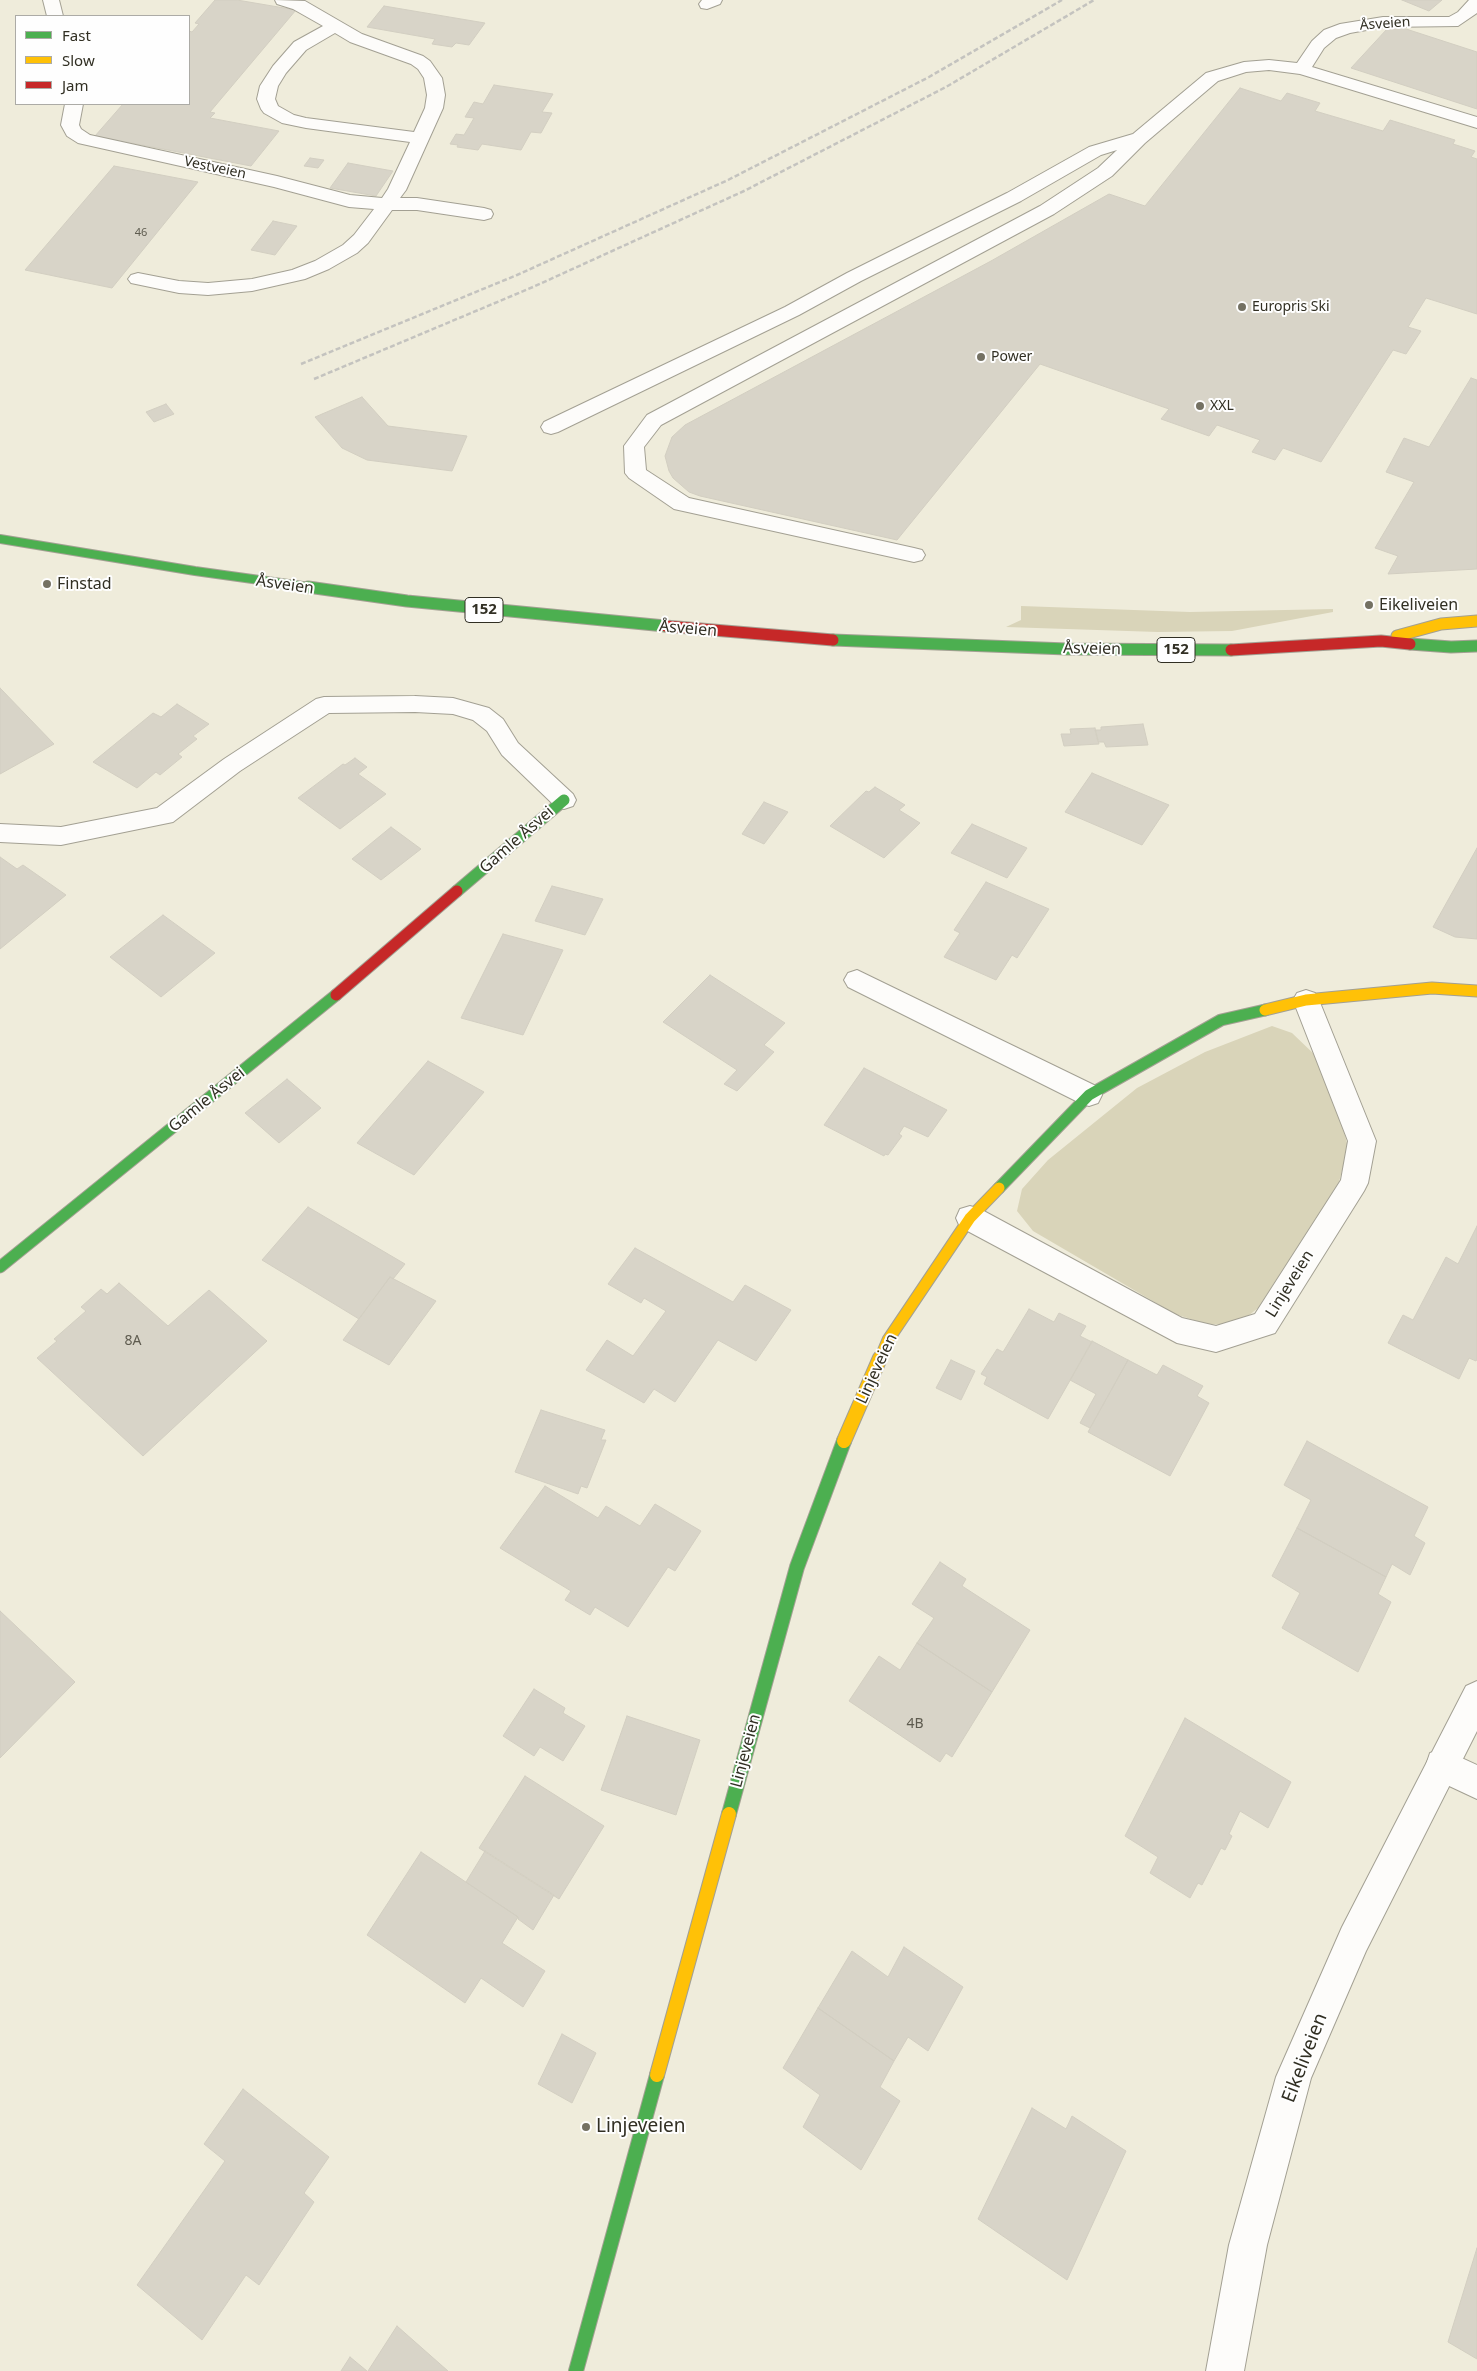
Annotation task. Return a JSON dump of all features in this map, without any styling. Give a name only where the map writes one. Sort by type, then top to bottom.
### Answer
[{"type":"street","points":[[51,0],[55,15]]},
{"type":"street","points":[[138,279],[179,287],[208,289],[252,285],[298,275],[322,265],[350,249],[361,239],[397,190],[434,108],[436,95],[433,78],[429,71],[417,60],[356,38],[299,5],[283,0]]},
{"type":"street","points":[[1452,22],[1469,12],[1477,1]]},
{"type":"street","name":"Åsveien","points":[[1302,69],[1318,45],[1330,34],[1346,28],[1383,22],[1452,22],[1477,26]]},
{"type":"street","points":[[334,26],[300,46],[279,70],[269,86],[266,99],[270,109],[288,119],[306,123],[421,138]]},
{"type":"street","points":[[914,555],[682,504],[636,473],[634,446],[654,420],[1047,210],[1105,172],[1139,138],[1212,77],[1244,67],[1269,65],[1302,69],[1477,123]]},
{"type":"street","name":"Vestveien","points":[[74,105],[70,125],[73,132],[84,139],[277,182],[349,201],[386,204]]},
{"type":"street","points":[[551,427],[792,311],[904,251],[1014,197],[1095,151],[1139,138]]},
{"type":"street","points":[[386,204],[417,204],[484,214]]},
{"type":"street","name":"Åsveien","points":[[0,538],[195,571],[407,602],[735,633],[866,642],[1148,650],[1253,649],[1381,640],[1451,647],[1477,646]]},
{"type":"street","name":"Åsveien","points":[[1381,640],[1442,624],[1477,621]]},
{"type":"street","name":"Gamle Åsvei","points":[[0,833],[61,836],[164,816],[232,765],[324,705],[453,706],[481,714],[495,725],[510,749],[564,800],[301,1024],[0,1267]]},
{"type":"street","points":[[857,980],[1089,1095]]},
{"type":"street","name":"Linjeveien","points":[[576,2371],[797,1567],[844,1440],[888,1340],[970,1218],[1089,1095],[1221,1020],[1306,1000],[1432,988],[1477,991]]},
{"type":"street","name":"Linjeveien","points":[[970,1218],[1177,1330],[1216,1339],[1265,1324],[1354,1183],[1362,1141],[1306,1000]]},
{"type":"street","name":"Eikeliveien","points":[[1225,2371],[1248,2246],[1294,2077],[1354,1939],[1477,1697]]},
{"type":"street","points":[[1442,1765],[1477,1784]]},
{"type":"shaded area","points":[[1021,606],[1190,612],[1333,609],[1333,612],[1232,631],[1158,632],[1006,627],[1021,620]]},
{"type":"shaded area","points":[[1272,1026],[1292,1033],[1315,1055],[1342,1122],[1348,1148],[1339,1182],[1258,1308],[1237,1325],[1206,1324],[1175,1314],[1033,1231],[1017,1211],[1022,1189],[1048,1160],[1137,1088],[1205,1052]]},
{"type":"building","points":[[215,0],[237,0],[296,10],[210,112],[215,113],[210,118],[279,131],[251,166],[95,136],[122,105],[190,105],[190,31],[192,32],[199,24],[195,23]]},
{"type":"building","points":[[1402,0],[1442,0],[1429,11]]},
{"type":"building","points":[[384,6],[485,23],[469,45],[456,43],[452,47],[432,44],[435,39],[367,27]]},
{"type":"building","points":[[1403,28],[1477,52],[1477,109],[1351,68],[1387,29]]},
{"type":"building","points":[[494,85],[553,94],[542,112],[552,113],[541,133],[531,132],[521,150],[482,144],[478,150],[450,144],[456,134],[464,135],[474,118],[465,117],[474,102],[483,104]]},
{"type":"building","points":[[1240,88],[1281,101],[1287,93],[1320,103],[1315,111],[1383,131],[1390,120],[1455,140],[1453,144],[1475,151],[1471,157],[1477,159],[1477,314],[1426,298],[1408,327],[1421,331],[1406,354],[1393,350],[1321,462],[1283,448],[1275,460],[1252,452],[1260,440],[1217,425],[1209,436],[1161,419],[1169,409],[1040,364],[897,540],[700,496],[689,492],[673,478],[665,456],[672,437],[685,425],[991,261],[1109,194],[1145,206]]},
{"type":"building","points":[[310,158],[324,160],[318,168],[304,166]]},
{"type":"building","points":[[348,163],[393,171],[376,196],[330,188]]},
{"type":"building","points":[[114,166],[198,182],[112,288],[25,270]]},
{"type":"building","points":[[273,221],[297,226],[275,255],[251,250]]},
{"type":"building","points":[[1471,378],[1477,380],[1477,569],[1388,574],[1398,556],[1375,548],[1414,482],[1386,472],[1404,438],[1429,447]]},
{"type":"building","points":[[362,397],[388,426],[467,436],[452,471],[367,460],[342,448],[315,417]]},
{"type":"building","points":[[166,404],[174,414],[154,422],[146,412]]},
{"type":"building","points":[[0,688],[54,744],[0,774]]},
{"type":"building","points":[[177,704],[209,724],[193,736],[197,739],[178,754],[182,757],[160,775],[156,772],[137,788],[93,762],[153,713],[161,717]]},
{"type":"building","points":[[1143,724],[1148,745],[1106,747],[1104,742],[1098,742],[1095,730],[1101,730],[1101,727]]},
{"type":"building","points":[[1095,728],[1099,744],[1064,746],[1061,734],[1071,734],[1070,729]]},
{"type":"building","points":[[355,758],[367,767],[358,774],[386,794],[340,829],[298,798],[343,764],[345,765]]},
{"type":"building","points":[[1092,773],[1169,805],[1142,845],[1065,812]]},
{"type":"building","points":[[875,787],[905,805],[899,810],[920,823],[884,858],[830,826],[866,791],[869,792]]},
{"type":"building","points":[[764,802],[788,812],[764,844],[742,834]]},
{"type":"building","points":[[972,824],[1027,848],[1007,878],[951,853]]},
{"type":"building","points":[[391,827],[421,849],[381,880],[352,859]]},
{"type":"building","points":[[1477,848],[1477,939],[1455,937],[1433,927]]},
{"type":"building","points":[[0,857],[17,869],[23,865],[66,895],[0,949]]},
{"type":"building","points":[[986,882],[1049,909],[1017,958],[1012,955],[996,980],[944,957],[960,933],[954,930]]},
{"type":"building","points":[[552,886],[603,899],[585,935],[535,921]]},
{"type":"building","points":[[163,915],[215,953],[161,997],[110,957]]},
{"type":"building","points":[[503,934],[563,950],[523,1035],[461,1018]]},
{"type":"building","points":[[710,975],[785,1023],[764,1045],[774,1052],[737,1091],[724,1084],[737,1070],[663,1022]]},
{"type":"building","points":[[428,1061],[484,1092],[414,1175],[357,1143]]},
{"type":"building","points":[[864,1068],[947,1110],[928,1137],[904,1126],[899,1134],[902,1136],[888,1155],[885,1154],[884,1156],[824,1125]]},
{"type":"building","points":[[287,1079],[321,1108],[279,1143],[245,1113]]},
{"type":"building","points":[[308,1207],[405,1264],[393,1279],[390,1277],[359,1319],[262,1260]]},
{"type":"building","points":[[1477,1226],[1477,1359],[1476,1361],[1469,1358],[1459,1379],[1388,1343],[1403,1315],[1413,1320],[1446,1257],[1458,1264]]},
{"type":"building","points":[[635,1248],[733,1302],[745,1285],[791,1310],[756,1361],[718,1340],[675,1402],[654,1389],[644,1403],[586,1370],[607,1340],[633,1356],[666,1311],[644,1298],[641,1303],[608,1284]]},
{"type":"building","points":[[390,1277],[436,1301],[389,1365],[343,1340]]},
{"type":"building","points":[[119,1283],[168,1326],[209,1290],[267,1341],[143,1456],[37,1358],[57,1341],[54,1339],[86,1311],[81,1307],[101,1289],[107,1294]]},
{"type":"building","points":[[1029,1309],[1054,1322],[1059,1313],[1086,1326],[1080,1336],[1092,1342],[1048,1419],[984,1384],[987,1377],[981,1374],[997,1349],[1003,1352]]},
{"type":"building","points":[[1092,1341],[1128,1360],[1090,1428],[1080,1423],[1096,1394],[1070,1380]]},
{"type":"building","points":[[951,1360],[975,1371],[961,1400],[936,1388]]},
{"type":"building","points":[[1128,1360],[1157,1375],[1163,1365],[1203,1386],[1197,1396],[1209,1403],[1170,1476],[1088,1432]]},
{"type":"building","points":[[541,1410],[605,1430],[601,1440],[606,1440],[587,1488],[581,1486],[578,1494],[515,1472]]},
{"type":"building","points":[[1307,1441],[1428,1507],[1414,1536],[1425,1543],[1410,1575],[1392,1564],[1386,1577],[1297,1528],[1311,1500],[1284,1485]]},
{"type":"building","points":[[545,1486],[598,1518],[606,1506],[640,1526],[655,1504],[701,1531],[675,1571],[668,1567],[628,1627],[595,1607],[590,1615],[565,1600],[571,1591],[500,1548]]},
{"type":"building","points":[[1297,1528],[1386,1577],[1378,1594],[1391,1602],[1358,1672],[1282,1628],[1300,1593],[1272,1576]]},
{"type":"building","points":[[940,1562],[966,1579],[962,1586],[1030,1630],[992,1692],[917,1643],[934,1618],[912,1604]]},
{"type":"building","points":[[0,1611],[75,1682],[0,1758]]},
{"type":"building","points":[[917,1643],[992,1692],[952,1757],[946,1753],[940,1762],[849,1701],[879,1656],[900,1670]]},
{"type":"building","points":[[534,1689],[565,1708],[563,1713],[585,1726],[563,1761],[540,1747],[534,1756],[503,1736]]},
{"type":"building","points":[[627,1716],[700,1740],[676,1815],[601,1790]]},
{"type":"building","points":[[1185,1718],[1291,1782],[1268,1828],[1240,1811],[1229,1834],[1232,1836],[1225,1850],[1221,1848],[1202,1885],[1198,1883],[1190,1898],[1150,1873],[1158,1857],[1125,1836]]},
{"type":"building","points":[[525,1776],[604,1826],[559,1899],[479,1848]]},
{"type":"building","points":[[485,1851],[554,1895],[533,1930],[518,1919],[518,1917],[466,1882]]},
{"type":"building","points":[[421,1852],[518,1917],[502,1943],[545,1971],[523,2007],[481,1978],[465,2003],[367,1935]]},
{"type":"building","points":[[904,1947],[963,1987],[928,2051],[908,2037],[894,2061],[818,2008],[852,1951],[888,1977]]},
{"type":"building","points":[[818,2008],[894,2061],[880,2087],[900,2101],[861,2170],[803,2127],[820,2095],[783,2068]]},
{"type":"building","points":[[562,2034],[596,2053],[572,2103],[538,2084]]},
{"type":"building","points":[[243,2089],[329,2157],[304,2193],[314,2202],[259,2285],[246,2275],[202,2340],[137,2285],[225,2161],[204,2144]]},
{"type":"building","points":[[1032,2108],[1066,2129],[1072,2116],[1126,2151],[1067,2280],[978,2219]]},
{"type":"building","points":[[1477,2248],[1477,2359],[1448,2342]]},
{"type":"building","points":[[397,2326],[448,2371],[368,2371]]},
{"type":"building","points":[[350,2357],[367,2371],[341,2371]]},
{"type":"railway","points":[[301,364],[517,275],[728,180],[929,77],[1062,0]]},
{"type":"railway","points":[[314,379],[533,287],[744,191],[946,87],[1094,0]]},
{"type":"traffic: fast","points":[[0,539],[195,571],[407,601],[665,626]]},
{"type":"traffic: fast","points":[[833,640],[1067,649],[1231,650]]},
{"type":"traffic: fast","points":[[1410,644],[1451,647],[1477,646]]},
{"type":"traffic: fast","points":[[457,891],[564,800]]},
{"type":"traffic: fast","points":[[0,1267],[336,995]]},
{"type":"traffic: fast","points":[[999,1188],[1089,1095],[1221,1020],[1265,1010]]},
{"type":"traffic: fast","points":[[729,1814],[797,1567],[844,1441]]},
{"type":"traffic: fast","points":[[576,2371],[657,2075]]},
{"type":"traffic: slow","points":[[1397,636],[1441,624],[1477,621]]},
{"type":"traffic: slow","points":[[1265,1010],[1306,1000],[1432,988],[1477,991]]},
{"type":"traffic: slow","points":[[844,1441],[888,1340],[970,1218],[999,1188]]},
{"type":"traffic: slow","points":[[657,2075],[729,1814]]},
{"type":"traffic: jam","points":[[665,626],[833,640]]},
{"type":"traffic: jam","points":[[1231,650],[1381,641],[1410,644]]},
{"type":"traffic: jam","points":[[336,995],[457,891]]},
{"type":"place","name":"Europris Ski","points":[[1242,307]]},
{"type":"place","name":"Power","points":[[981,357]]},
{"type":"place","name":"XXL","points":[[1200,406]]},
{"type":"place","name":"Finstad","points":[[47,584]]},
{"type":"place","name":"Eikeliveien","points":[[1369,605]]},
{"type":"place","name":"Linjeveien","points":[[586,2127]]}]
